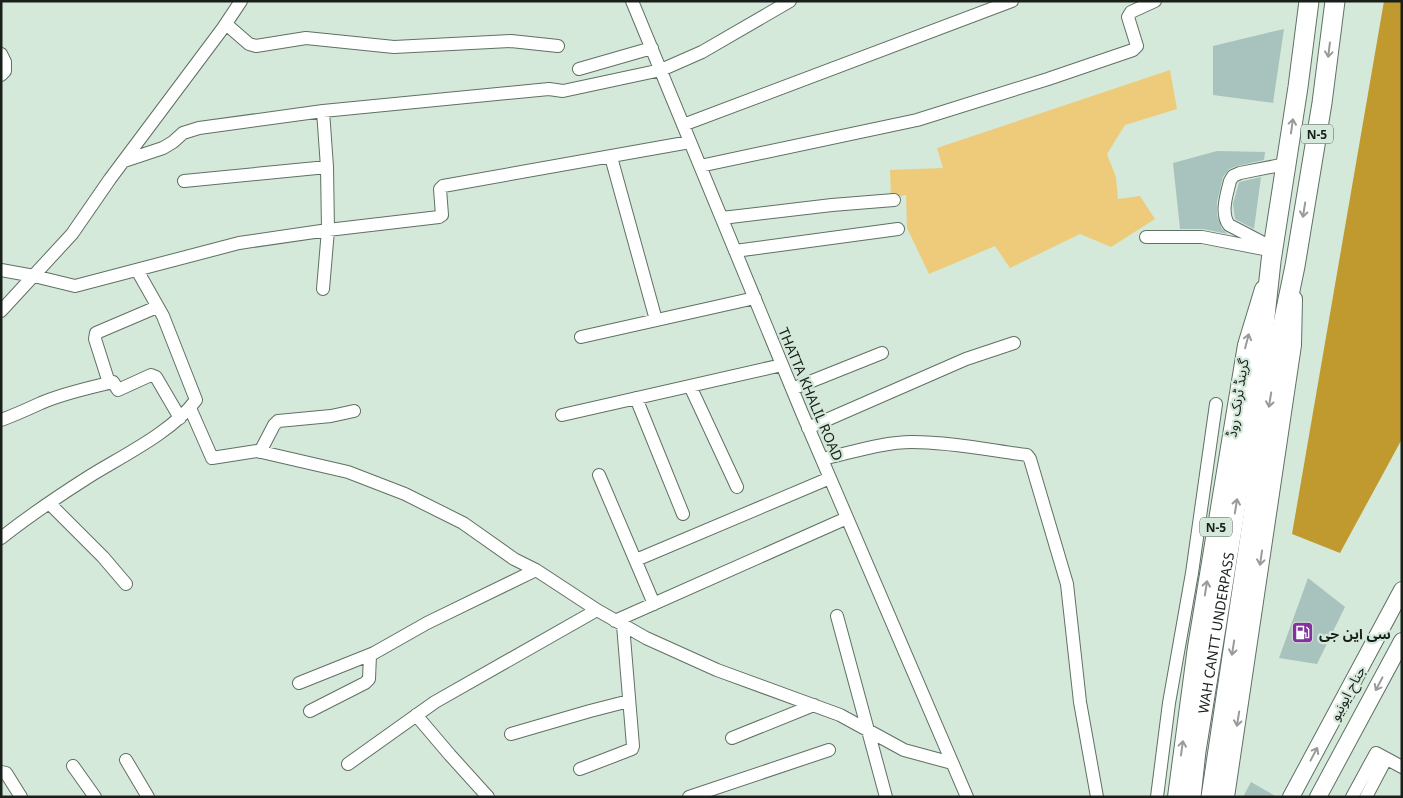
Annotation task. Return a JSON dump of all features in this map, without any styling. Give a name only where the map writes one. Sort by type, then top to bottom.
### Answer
[{"type":"highway","name":"گرینڈ ٹرنک روڈ","points":[[1272,253],[1309,1]]},
{"type":"highway","name":"N-5","points":[[1295,266],[1322,103],[1335,1]]},
{"type":"highway","name":"WAH CANTT UNDERPASS","points":[[1191,797],[1196,751],[1262,344],[1272,253]]},
{"type":"highway","name":"WAH CANTT UNDERPASS","points":[[1211,797],[1279,343],[1295,266]]},
{"type":"main road","name":"گرینڈ ٹرنک روڈ","points":[[1176,797],[1188,646],[1246,345],[1272,253]]},
{"type":"main road","name":"N-5","points":[[1226,797],[1293,345],[1295,266]]},
{"type":"main road","name":"جناح ایونیو","points":[[1291,797],[1402,590]]},
{"type":"main road","name":"جناح ایونیو","points":[[1318,797],[1402,641]]},
{"type":"street","points":[[1,312],[72,234],[241,1]]},
{"type":"street","name":"THATTA KHALIL ROAD","points":[[632,1],[808,428],[967,797]]},
{"type":"street","points":[[124,160],[163,148],[183,133],[199,128],[322,111],[549,89],[563,92],[661,70],[702,52],[790,1]]},
{"type":"street","points":[[683,125],[1012,1]]},
{"type":"street","points":[[700,166],[917,120],[1134,50],[1137,46],[1128,17],[1131,12],[1155,1]]},
{"type":"street","points":[[226,24],[249,44],[256,46],[306,38],[394,47],[511,41],[558,46]]},
{"type":"street","points":[[579,69],[652,48]]},
{"type":"street","points":[[1,54],[5,62],[5,71],[1,75]]},
{"type":"street","points":[[322,111],[327,168],[328,230],[323,289]]},
{"type":"street","points":[[1,270],[75,286],[239,243],[440,217],[442,215],[440,189],[443,186],[690,142]]},
{"type":"street","points":[[611,157],[630,232],[656,320]]},
{"type":"street","points":[[1272,253],[1229,225],[1225,220],[1224,213],[1230,180],[1233,176],[1286,164]]},
{"type":"street","points":[[184,181],[327,168]]},
{"type":"street","points":[[722,218],[894,200]]},
{"type":"street","points":[[735,251],[898,229]]},
{"type":"street","points":[[1146,237],[1202,237],[1272,253]]},
{"type":"street","points":[[1,538],[180,418],[196,400],[163,316],[137,270]]},
{"type":"street","points":[[581,337],[755,298]]},
{"type":"street","points":[[109,383],[96,339],[96,332],[157,307]]},
{"type":"street","points":[[808,428],[966,360],[1014,343]]},
{"type":"street","points":[[792,389],[882,353]]},
{"type":"street","points":[[562,415],[782,365]]},
{"type":"street","points":[[1,420],[73,392],[109,383],[114,383],[118,390],[151,375],[154,375],[180,418]]},
{"type":"street","points":[[690,386],[737,487]]},
{"type":"street","points":[[636,398],[683,514]]},
{"type":"street","points":[[1157,797],[1169,703],[1188,646],[1216,404]]},
{"type":"street","points":[[190,408],[212,458],[260,452],[348,472],[405,494],[463,523],[514,559],[536,570],[597,610],[646,638],[717,670],[840,715],[904,750],[952,763]]},
{"type":"street","points":[[260,452],[274,424],[278,422],[331,416],[354,411]]},
{"type":"street","points":[[822,459],[877,446],[911,442],[1027,455],[1030,459],[1067,584],[1080,702],[1097,797]]},
{"type":"street","points":[[599,474],[654,604]]},
{"type":"street","points":[[636,560],[830,478]]},
{"type":"street","points":[[50,504],[103,557],[126,584]]},
{"type":"street","points":[[619,623],[654,604],[847,518]]},
{"type":"street","points":[[299,683],[370,655],[426,623],[536,570]]},
{"type":"street","points":[[348,764],[435,702],[597,610]]},
{"type":"street","points":[[837,616],[886,797]]},
{"type":"street","points":[[580,769],[632,749],[634,746],[619,623]]},
{"type":"street","points":[[310,710],[369,679],[370,655]]},
{"type":"street","points":[[511,734],[629,701]]},
{"type":"street","points":[[732,738],[814,705]]},
{"type":"street","points":[[416,715],[488,797]]},
{"type":"street","points":[[690,797],[829,750]]},
{"type":"street","points":[[1381,756],[1402,767]]},
{"type":"street","points":[[1352,797],[1381,756]]},
{"type":"street","points":[[1366,797],[1381,756]]},
{"type":"street","points":[[126,760],[148,797]]},
{"type":"street","points":[[73,766],[95,797]]},
{"type":"street","points":[[1,772],[6,773],[21,797]]},
{"type":"shaded area","points":[[1384,1],[1402,1],[1402,439],[1340,553],[1292,534]]},
{"type":"shaded area","points":[[1170,70],[1177,109],[1125,125],[1107,154],[1116,177],[1118,199],[1140,196],[1155,219],[1111,247],[1080,234],[1010,268],[995,246],[929,274],[907,228],[906,195],[891,198],[890,170],[943,168],[937,148]]},
{"type":"building","points":[[1284,29],[1273,103],[1213,95],[1213,46]]},
{"type":"building","points":[[1217,151],[1265,152],[1264,160],[1229,169],[1223,177],[1217,202],[1217,215],[1222,229],[1228,234],[1203,229],[1180,229],[1173,163]]},
{"type":"building","points":[[1261,177],[1254,229],[1235,219],[1233,204],[1239,182]]},
{"type":"building","points":[[1308,578],[1345,607],[1317,664],[1279,658]]},
{"type":"building","points":[[1251,782],[1277,797],[1243,797]]},
{"type":"place","name":"سی این جی","points":[[1303,633]]}]
